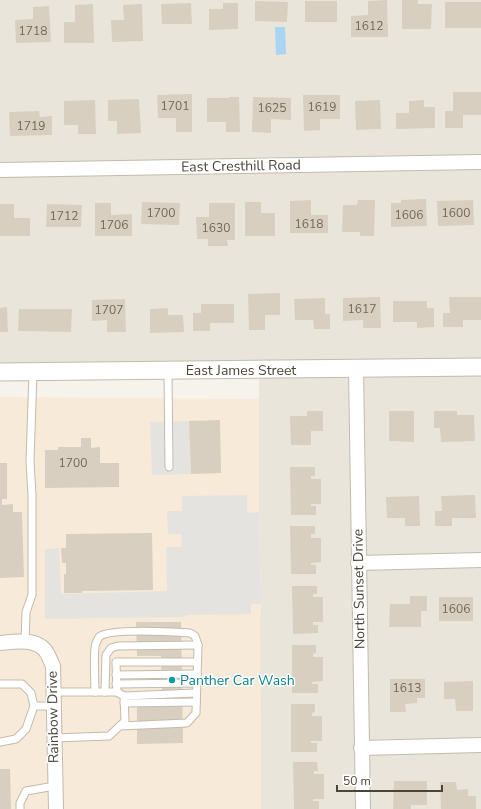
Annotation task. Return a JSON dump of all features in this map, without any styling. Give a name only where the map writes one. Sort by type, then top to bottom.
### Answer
[{"type":"street","name":"East Cresthill Road","points":[[0,170],[481,162]]},
{"type":"street","name":"East James Street","points":[[0,372],[481,367]]},
{"type":"street","name":"North Sunset Drive","points":[[356,369],[363,809]]},
{"type":"street","points":[[358,563],[481,560]]},
{"type":"street","name":"Rainbow Drive","points":[[0,643],[35,643],[43,648],[53,666],[56,809]]},
{"type":"street","points":[[361,748],[481,745]]},
{"type":"lane","points":[[168,370],[169,467]]},
{"type":"lane","points":[[25,642],[26,612],[32,595],[32,496],[30,461],[33,372]]},
{"type":"lane","points":[[96,692],[95,644],[99,637],[118,632],[190,633],[195,636],[198,645],[196,713],[187,723],[120,726]]},
{"type":"lane","points":[[105,692],[106,655],[110,648],[118,646],[198,645]]},
{"type":"lane","points":[[54,738],[109,736],[125,721],[124,699],[117,688],[116,662],[197,662]]},
{"type":"lane","points":[[116,675],[197,674]]},
{"type":"lane","points":[[34,706],[54,698],[105,692],[117,688],[196,683]]},
{"type":"lane","points":[[0,684],[22,684],[31,693],[34,706],[26,729],[16,739],[0,742]]},
{"type":"lane","points":[[124,699],[196,693]]},
{"type":"lane","points":[[124,699],[196,702]]},
{"type":"lane","points":[[20,809],[20,804],[26,791],[55,786]]},
{"type":"shaded area","points":[[0,0],[481,0],[481,809],[261,809],[259,370],[0,372]]},
{"type":"shaded area","points":[[0,397],[259,399],[261,809],[0,809]]},
{"type":"shaded area","points":[[189,421],[191,474],[152,475],[150,422]]},
{"type":"shaded area","points":[[247,495],[247,513],[259,512],[261,604],[251,604],[251,614],[187,615],[183,617],[45,619],[45,549],[59,548],[61,594],[167,591],[166,547],[182,547],[181,534],[168,534],[167,511],[182,511],[182,496]]},
{"type":"water","points":[[275,27],[285,27],[286,54],[276,55]]},
{"type":"building","points":[[387,0],[388,37],[351,37],[351,16],[368,15],[368,1]]},
{"type":"building","points":[[402,0],[418,0],[418,4],[432,4],[431,29],[402,29]]},
{"type":"building","points":[[255,1],[288,2],[287,22],[255,21]]},
{"type":"building","points":[[305,1],[337,1],[337,22],[305,22]]},
{"type":"building","points":[[445,2],[481,2],[481,28],[445,28]]},
{"type":"building","points":[[191,3],[192,24],[162,24],[161,4]]},
{"type":"building","points":[[223,3],[238,3],[238,29],[209,30],[209,9],[223,9]]},
{"type":"building","points":[[93,4],[94,43],[64,43],[64,22],[75,22],[75,5]]},
{"type":"building","points":[[142,4],[143,41],[112,42],[111,20],[124,20],[123,5]]},
{"type":"building","points":[[49,6],[51,42],[16,43],[15,20],[33,19],[33,7]]},
{"type":"building","points":[[453,92],[481,92],[481,115],[463,115],[463,128],[445,128],[445,111],[453,111]]},
{"type":"building","points":[[192,94],[192,132],[176,132],[176,118],[158,118],[157,95]]},
{"type":"building","points":[[303,95],[340,95],[340,119],[320,119],[320,130],[304,131]]},
{"type":"building","points":[[239,97],[240,132],[226,132],[226,122],[207,122],[207,98]]},
{"type":"building","points":[[253,97],[291,98],[291,120],[271,119],[271,133],[252,132]]},
{"type":"building","points":[[139,99],[141,133],[117,134],[117,121],[108,121],[108,100]]},
{"type":"building","points":[[95,100],[96,134],[78,134],[78,125],[64,125],[64,101]]},
{"type":"building","points":[[380,100],[381,129],[356,130],[355,101]]},
{"type":"building","points":[[424,100],[424,107],[435,107],[435,128],[396,129],[396,113],[409,113],[409,101]]},
{"type":"building","points":[[39,111],[40,117],[52,116],[52,135],[10,136],[9,112]]},
{"type":"building","points":[[426,199],[427,226],[391,227],[391,203],[401,203],[401,200]]},
{"type":"building","points":[[311,200],[311,215],[328,215],[328,233],[290,233],[290,201]]},
{"type":"building","points":[[358,200],[375,200],[374,236],[360,236],[360,232],[342,232],[343,205],[357,205]]},
{"type":"building","points":[[473,200],[474,225],[438,226],[437,201]]},
{"type":"building","points":[[142,202],[180,203],[179,225],[141,224]]},
{"type":"building","points":[[245,202],[261,202],[261,213],[275,213],[275,236],[245,236]]},
{"type":"building","points":[[95,203],[111,203],[111,215],[132,214],[132,236],[95,236]]},
{"type":"building","points":[[209,203],[235,203],[235,240],[227,240],[228,246],[208,246],[208,239],[197,239],[196,217],[209,217]]},
{"type":"building","points":[[0,204],[14,204],[14,218],[30,218],[30,236],[0,236]]},
{"type":"building","points":[[47,204],[82,205],[81,227],[46,227]]},
{"type":"building","points":[[280,293],[280,315],[265,315],[265,330],[249,330],[248,294]]},
{"type":"building","points":[[380,297],[381,328],[363,328],[363,320],[343,321],[343,298]]},
{"type":"building","points":[[449,297],[481,297],[481,320],[463,320],[463,327],[443,327],[443,313],[450,313]]},
{"type":"building","points":[[325,298],[325,314],[330,314],[330,329],[314,329],[313,320],[295,320],[294,299]]},
{"type":"building","points":[[125,299],[126,332],[107,332],[107,320],[92,321],[92,300]]},
{"type":"building","points":[[393,301],[427,301],[427,308],[434,308],[434,327],[417,328],[417,322],[393,322]]},
{"type":"building","points":[[201,304],[234,304],[234,323],[210,323],[210,331],[193,331],[193,313],[201,313]]},
{"type":"building","points":[[7,307],[8,332],[0,332],[0,308]]},
{"type":"building","points":[[168,308],[168,315],[183,315],[184,332],[150,333],[150,309]]},
{"type":"building","points":[[19,309],[72,309],[71,332],[18,331]]},
{"type":"building","points":[[307,411],[323,411],[323,431],[311,431],[311,445],[291,445],[290,416],[307,416]]},
{"type":"building","points":[[389,411],[414,411],[414,442],[389,441]]},
{"type":"building","points":[[434,411],[457,411],[457,415],[474,415],[475,441],[441,442],[440,428],[434,428]]},
{"type":"building","points":[[220,420],[221,473],[191,474],[189,421]]},
{"type":"building","points":[[81,438],[91,438],[91,448],[100,447],[100,463],[119,463],[119,487],[45,488],[45,450],[58,450],[58,447],[81,447]]},
{"type":"building","points":[[0,463],[7,463],[7,499],[2,499],[2,505],[13,504],[13,512],[22,512],[24,577],[0,578]]},
{"type":"building","points":[[290,467],[315,467],[315,476],[311,476],[311,479],[321,479],[321,504],[311,504],[311,506],[316,506],[316,515],[291,515]]},
{"type":"building","points":[[475,495],[476,518],[452,518],[452,526],[435,526],[435,511],[442,511],[441,496]]},
{"type":"building","points":[[419,496],[420,526],[405,526],[405,518],[387,518],[386,497]]},
{"type":"building","points":[[290,526],[315,526],[315,534],[311,534],[311,538],[321,538],[321,562],[311,563],[311,565],[316,565],[316,574],[291,574]]},
{"type":"building","points":[[152,533],[153,590],[82,591],[82,593],[64,593],[64,574],[66,574],[66,563],[62,563],[61,548],[66,548],[66,534]]},
{"type":"building","points":[[292,586],[317,586],[317,594],[313,594],[313,597],[323,597],[323,622],[313,622],[313,625],[318,625],[318,633],[293,634]]},
{"type":"building","points":[[410,596],[427,596],[427,611],[421,611],[421,627],[389,627],[390,604],[410,604]]},
{"type":"building","points":[[439,597],[473,597],[473,621],[439,621]]},
{"type":"building","name":"Panther Car Wash","points":[[136,622],[181,622],[183,743],[137,744],[137,705],[162,705],[161,656],[137,656]]},
{"type":"building","points":[[292,645],[316,645],[316,653],[313,654],[313,657],[323,657],[323,681],[312,682],[312,684],[318,684],[318,693],[292,693]]},
{"type":"building","points":[[390,679],[425,679],[425,698],[417,698],[417,703],[405,704],[406,712],[390,712]]},
{"type":"building","points":[[473,681],[473,711],[456,711],[455,699],[444,699],[444,682]]},
{"type":"building","points":[[291,704],[315,704],[315,712],[312,713],[312,716],[322,716],[322,741],[311,741],[311,743],[317,743],[317,752],[291,752]]},
{"type":"building","points":[[293,762],[317,762],[318,771],[314,771],[314,774],[324,774],[324,799],[313,799],[313,801],[319,801],[319,809],[294,809]]},
{"type":"building","points":[[0,769],[10,769],[11,809],[0,809]]},
{"type":"building","points":[[394,781],[427,781],[427,805],[411,805],[411,809],[393,809]]},
{"type":"building","points":[[440,782],[456,782],[457,790],[468,789],[468,796],[476,796],[476,809],[441,809]]},
{"type":"place","name":"Panther Car Wash","points":[[172,680]]}]
